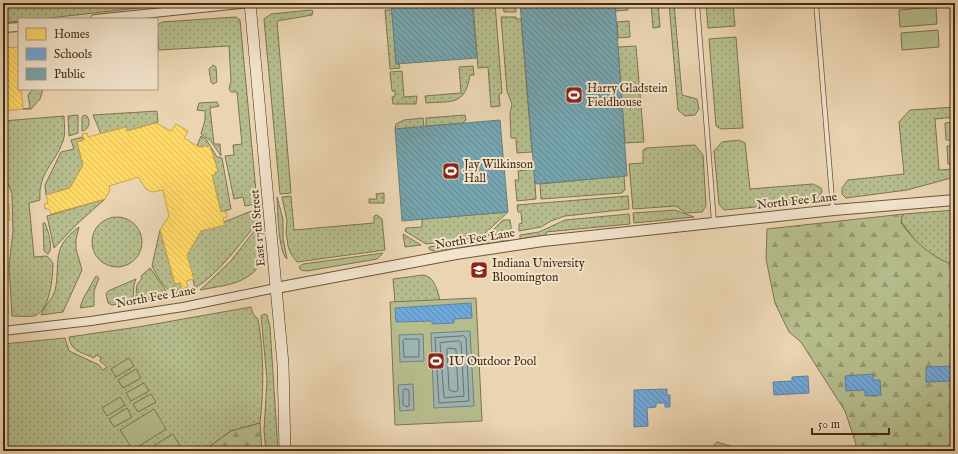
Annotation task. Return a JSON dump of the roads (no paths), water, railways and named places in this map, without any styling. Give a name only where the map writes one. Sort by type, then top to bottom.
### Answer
[{"type":"main road","name":"East 17th Street","points":[[250,3],[283,364],[285,451]]},
{"type":"street","points":[[105,18],[250,3]]},
{"type":"street","points":[[3,28],[18,27]]},
{"type":"street","name":"North Fee Lane","points":[[3,331],[91,322],[183,307],[276,288],[494,248],[543,241],[834,210],[955,200]]},
{"type":"lane","points":[[697,3],[714,223]]},
{"type":"lane","points":[[816,3],[834,210]]},
{"type":"water","points":[[470,331],[474,406],[434,408],[431,333]]},
{"type":"water","points":[[423,334],[424,361],[400,362],[399,335]]},
{"type":"water","points":[[413,384],[414,410],[400,411],[398,385]]},
{"type":"place","name":"Harry Gladstein Fieldhouse","points":[[574,95]]},
{"type":"place","name":"Jay Wilkinson Hall","points":[[451,171]]},
{"type":"place","name":"Indiana University Bloomington","points":[[479,270]]},
{"type":"place","name":"IU Outdoor Pool","points":[[436,361]]}]
